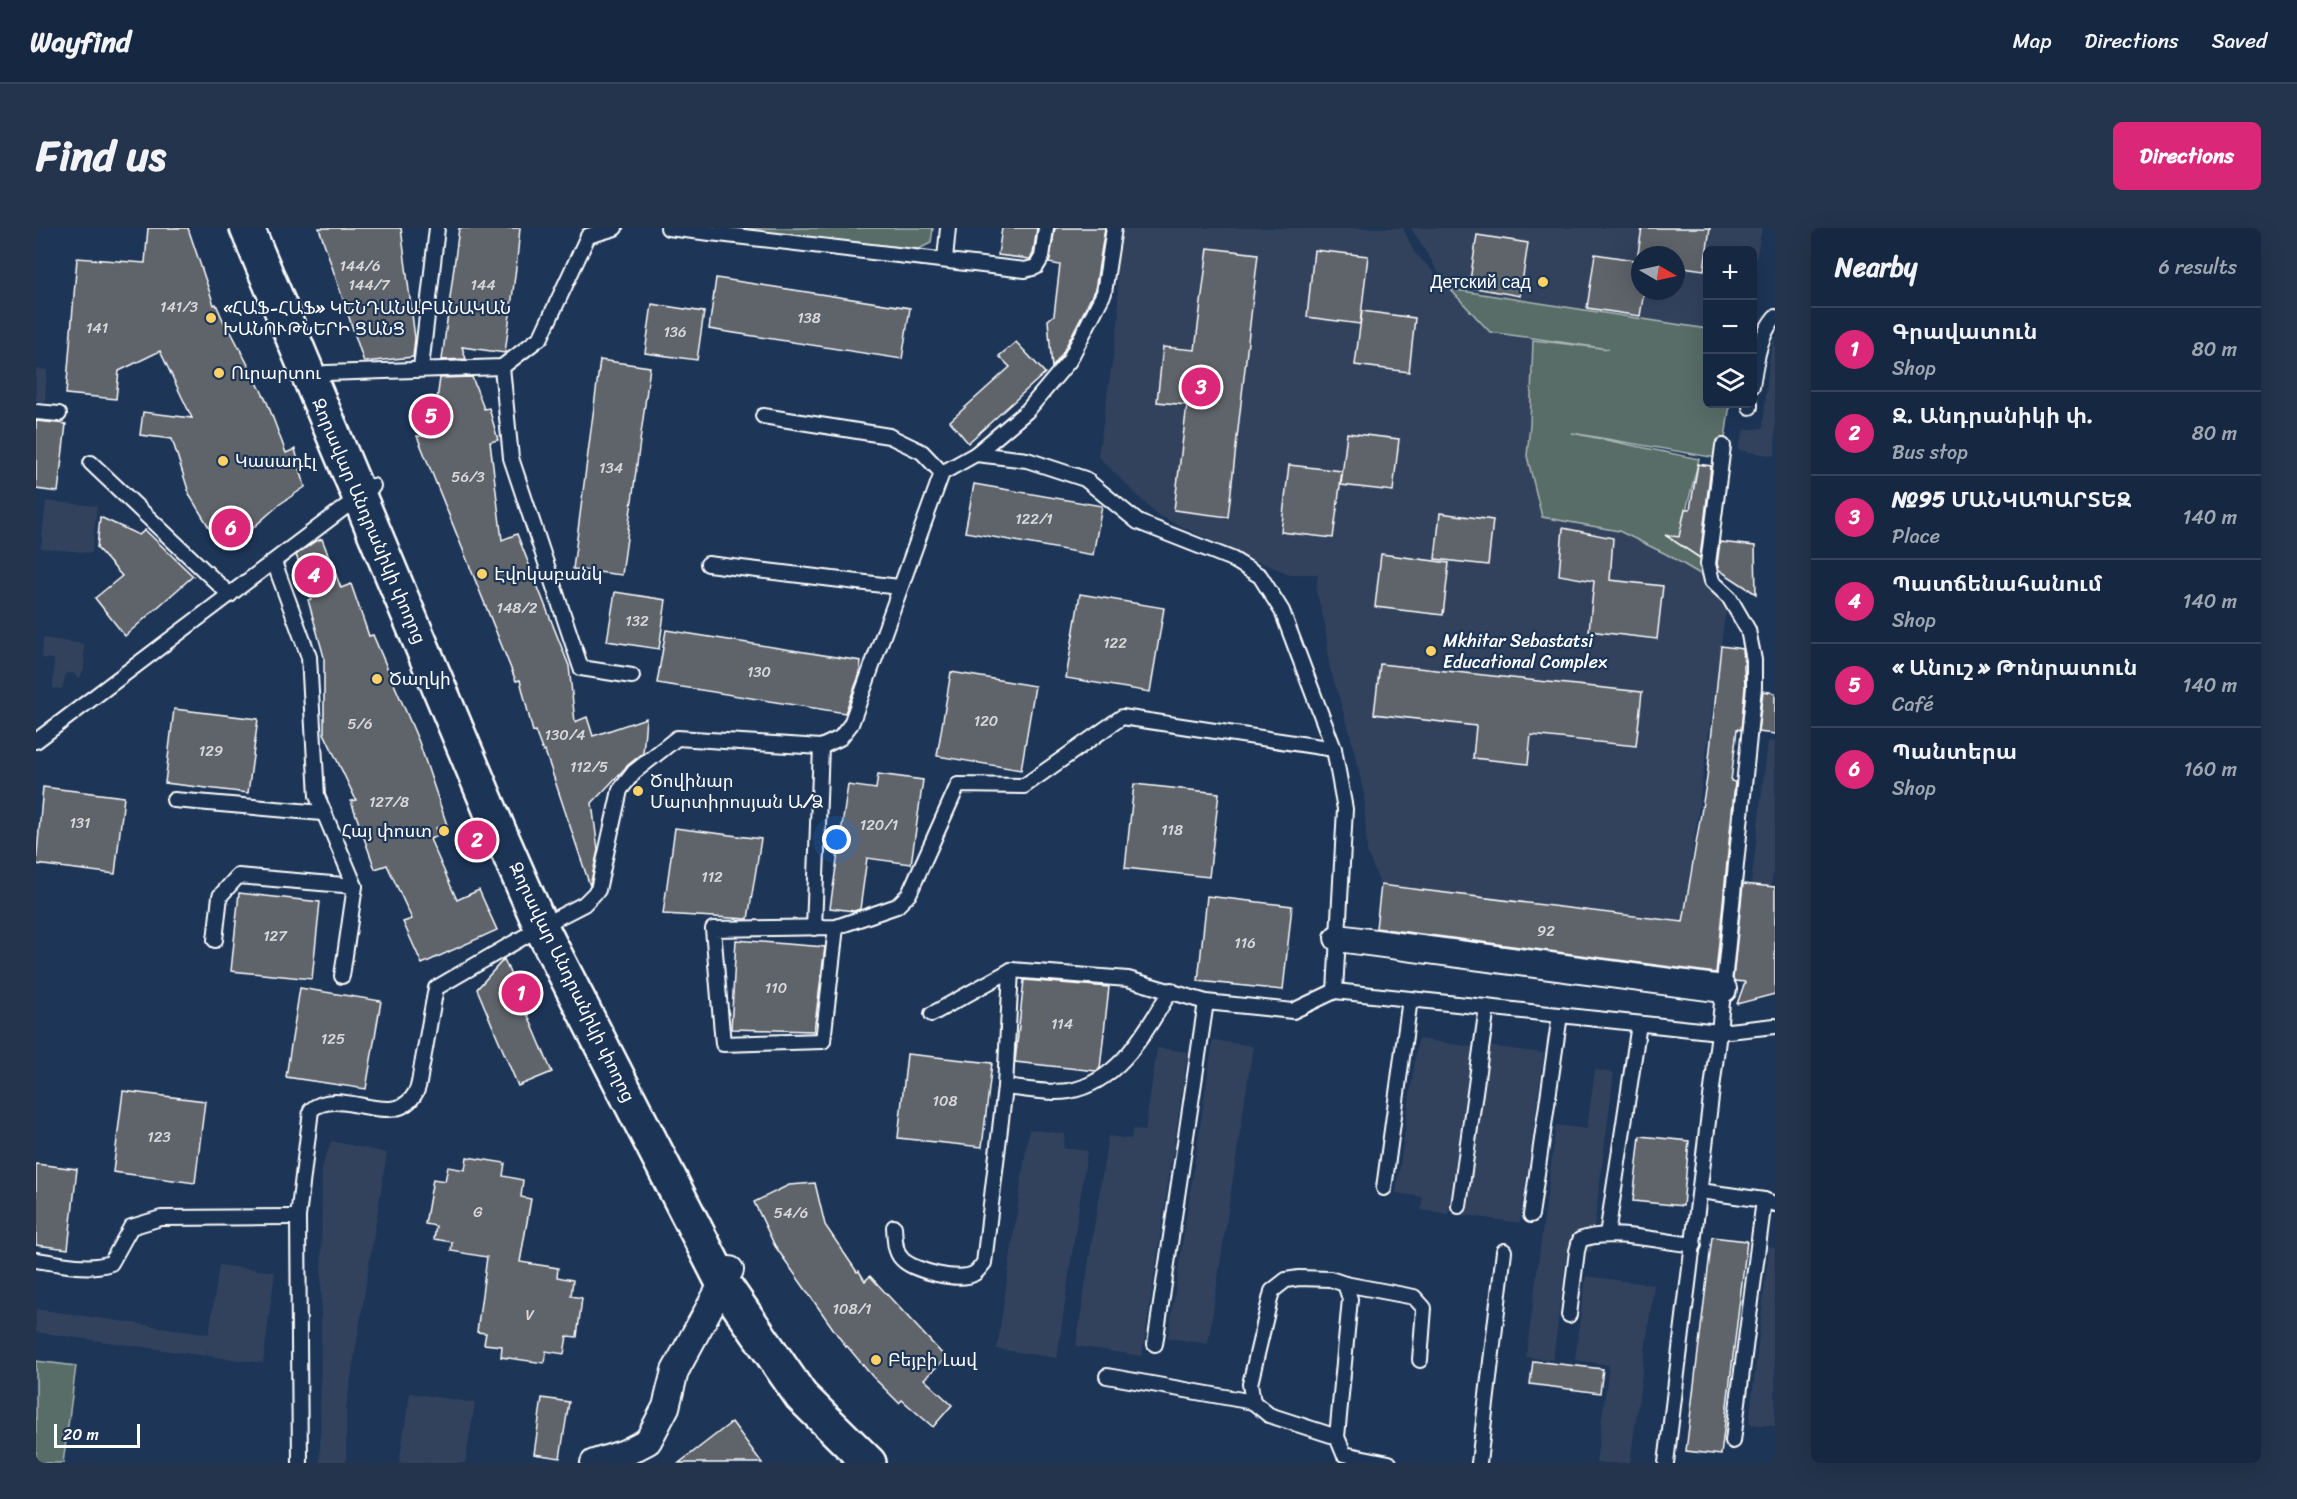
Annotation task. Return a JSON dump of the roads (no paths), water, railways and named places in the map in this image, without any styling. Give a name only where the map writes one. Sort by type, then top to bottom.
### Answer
[{"type":"main road","name":"Զորավար Անդրանիկի փողոց","points":[[247,228],[366,492],[512,862],[547,923],[727,1275],[801,1396],[868,1463]]},
{"type":"main road","name":"Զորավար Անդրանիկի փողոց","points":[[268,228],[326,373],[366,492]]},
{"type":"main road","name":"Զորավար Անդրանիկի փողոց","points":[[727,1275],[812,1387],[886,1463]]},
{"type":"street","points":[[1338,938],[1723,989]]},
{"type":"street","points":[[594,1463],[624,1458],[648,1441],[666,1407],[675,1371],[727,1275]]},
{"type":"lane","points":[[421,368],[437,228]]},
{"type":"lane","points":[[326,373],[502,367],[541,337],[585,232],[615,228]]},
{"type":"lane","points":[[668,228],[1025,270],[1036,267],[1042,257],[1046,228]]},
{"type":"lane","points":[[945,259],[948,228]]},
{"type":"lane","points":[[300,1463],[298,1217],[311,1110],[319,1103],[332,1101],[392,1110],[404,1107],[417,1091],[436,988],[584,904],[598,890],[620,790],[634,772],[677,738],[821,747],[840,738],[851,724],[942,473],[976,454],[1027,411],[1069,361],[1104,293],[1114,228]]},
{"type":"lane","points":[[1757,355],[1769,324],[1775,317]]},
{"type":"lane","points":[[502,367],[511,459],[581,668],[632,676]]},
{"type":"lane","points":[[36,412],[59,414]]},
{"type":"lane","points":[[763,416],[889,436],[922,452],[942,473]]},
{"type":"lane","points":[[1666,1463],[1719,1032],[1754,687],[1754,660],[1748,630],[1729,597],[1712,581],[1708,564],[1723,446]]},
{"type":"lane","points":[[976,454],[1027,460],[1085,479],[1138,522],[1232,559],[1260,576],[1282,611],[1334,749],[1345,809],[1335,991]]},
{"type":"lane","points":[[91,463],[230,595]]},
{"type":"lane","points":[[36,741],[366,492]]},
{"type":"lane","points":[[274,562],[309,657],[317,796],[322,813],[355,886],[342,976]]},
{"type":"lane","points":[[708,564],[899,587]]},
{"type":"lane","points":[[836,927],[824,1041],[723,1044],[713,929],[836,927],[897,906],[909,894],[958,785],[1024,786],[1122,717],[1334,749]]},
{"type":"lane","points":[[814,928],[821,747]]},
{"type":"lane","points":[[174,800],[322,813]]},
{"type":"lane","points":[[215,940],[220,896],[238,876],[355,886]]},
{"type":"lane","points":[[894,1227],[895,1246],[900,1258],[915,1269],[962,1277],[974,1274],[984,1263],[1005,1087],[1011,970]]},
{"type":"lane","points":[[932,1014],[1011,970],[1128,979],[1206,1002],[1293,1011],[1335,991],[1719,1032],[1775,1026]]},
{"type":"lane","points":[[1005,1087],[1040,1091],[1069,1091],[1101,1080],[1131,1051],[1171,990]]},
{"type":"lane","points":[[1384,1188],[1410,999]]},
{"type":"lane","points":[[1155,1344],[1206,1002]]},
{"type":"lane","points":[[1458,1206],[1487,1007]]},
{"type":"lane","points":[[1531,1215],[1560,1015]]},
{"type":"lane","points":[[1607,1235],[1640,1024]]},
{"type":"lane","points":[[1700,1191],[1769,1202],[1733,1441]]},
{"type":"lane","points":[[36,1260],[101,1267],[111,1263],[131,1227],[161,1218],[298,1217]]},
{"type":"lane","points":[[1569,1315],[1576,1251],[1580,1240],[1588,1236],[1607,1235],[1694,1245]]},
{"type":"lane","points":[[1479,1463],[1504,1251]]},
{"type":"lane","points":[[1253,1402],[1250,1384],[1272,1291],[1286,1280],[1299,1278],[1330,1280],[1414,1297],[1424,1308],[1420,1360]]},
{"type":"lane","points":[[1346,1284],[1350,1299],[1336,1437],[1344,1454],[1389,1463]]},
{"type":"lane","points":[[1107,1376],[1253,1402],[1269,1415],[1336,1437]]},
{"type":"place","name":"Детский сад","points":[[1543,282]]},
{"type":"place","name":"«ՀԱՖ-ՀԱՖ» ԿԵՆԴԱՆԱԲԱՆԱԿԱՆ ԽԱՆՈՒԹՆԵՐԻ ՑԱՆՑ","points":[[211,318]]},
{"type":"place","name":"Ուրարտու","points":[[219,373]]},
{"type":"place","name":"№95 ՄԱՆԿԱՊԱՐՏԵԶ","points":[[1201,387]]},
{"type":"place","name":"« Անուշ » Թոնրատուն","points":[[431,416]]},
{"type":"place","name":"Կասադէլ","points":[[223,461]]},
{"type":"place","name":"Պանտերա","points":[[231,528]]},
{"type":"place","name":"Էվոկաբանկ","points":[[482,574]]},
{"type":"place","name":"Պատճենահանում","points":[[314,575]]},
{"type":"place","name":"Mkhitar Sebastatsi Educational Complex","points":[[1431,651]]},
{"type":"place","name":"Ծաղկի","points":[[377,679]]},
{"type":"place","name":"Ծովինար Մարտիրոսյան Ա/Ձ","points":[[638,791]]},
{"type":"place","name":"Հայ փոստ","points":[[444,831]]},
{"type":"place","name":"Զ. Անդրանիկի փ.","points":[[477,840]]},
{"type":"place","name":"Գրավատուն","points":[[521,993]]},
{"type":"place","name":"Բեյբի Լավ","points":[[876,1360]]}]
